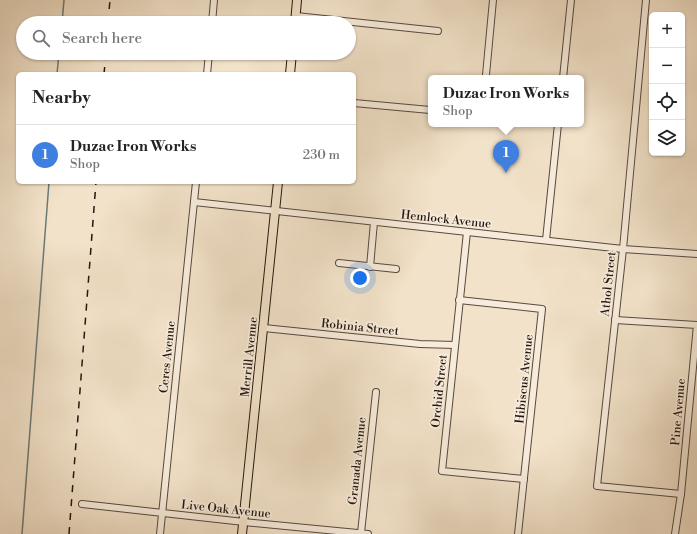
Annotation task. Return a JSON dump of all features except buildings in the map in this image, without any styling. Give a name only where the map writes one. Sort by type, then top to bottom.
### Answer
[{"type":"main road","points":[[295,16],[297,0]]},
{"type":"main road","points":[[290,72],[291,60]]},
{"type":"main road","name":"Merrill Avenue","points":[[242,534],[278,184]]},
{"type":"street","points":[[213,16],[214,0]]},
{"type":"street","points":[[486,75],[493,0]]},
{"type":"street","points":[[563,75],[571,0]]},
{"type":"street","name":"Athol Street","points":[[646,0],[623,248],[597,486],[681,494]]},
{"type":"street","points":[[356,24],[438,31]]},
{"type":"street","points":[[206,72],[208,60]]},
{"type":"street","points":[[356,103],[428,110]]},
{"type":"street","points":[[546,240],[558,127]]},
{"type":"street","name":"Ceres Avenue","points":[[160,534],[196,184]]},
{"type":"street","name":"Hemlock Avenue","points":[[194,202],[467,232],[697,254]]},
{"type":"street","points":[[370,267],[374,222]]},
{"type":"street","name":"Orchid Street","points":[[467,232],[454,344],[442,471],[524,479]]},
{"type":"street","points":[[339,263],[396,269]]},
{"type":"street","name":"Hibiscus Avenue","points":[[459,300],[542,309],[518,534]]},
{"type":"street","name":"Pine Avenue","points":[[615,320],[697,326],[681,494],[675,534]]},
{"type":"street","name":"Robinia Street","points":[[264,328],[420,344],[454,344]]},
{"type":"street","name":"Granada Avenue","points":[[361,533],[376,392]]},
{"type":"street","name":"Live Oak Avenue","points":[[82,504],[368,534]]},
{"type":"waterway","points":[[63,16],[64,0]]},
{"type":"waterway","points":[[57,72],[58,60]]},
{"type":"waterway","points":[[22,534],[49,184]]},
{"type":"railway","points":[[109,16],[110,0]]},
{"type":"railway","points":[[104,72],[105,60]]},
{"type":"railway","points":[[69,534],[96,184]]},
{"type":"place","name":"Duzac Iron Works","points":[[506,173]]}]
